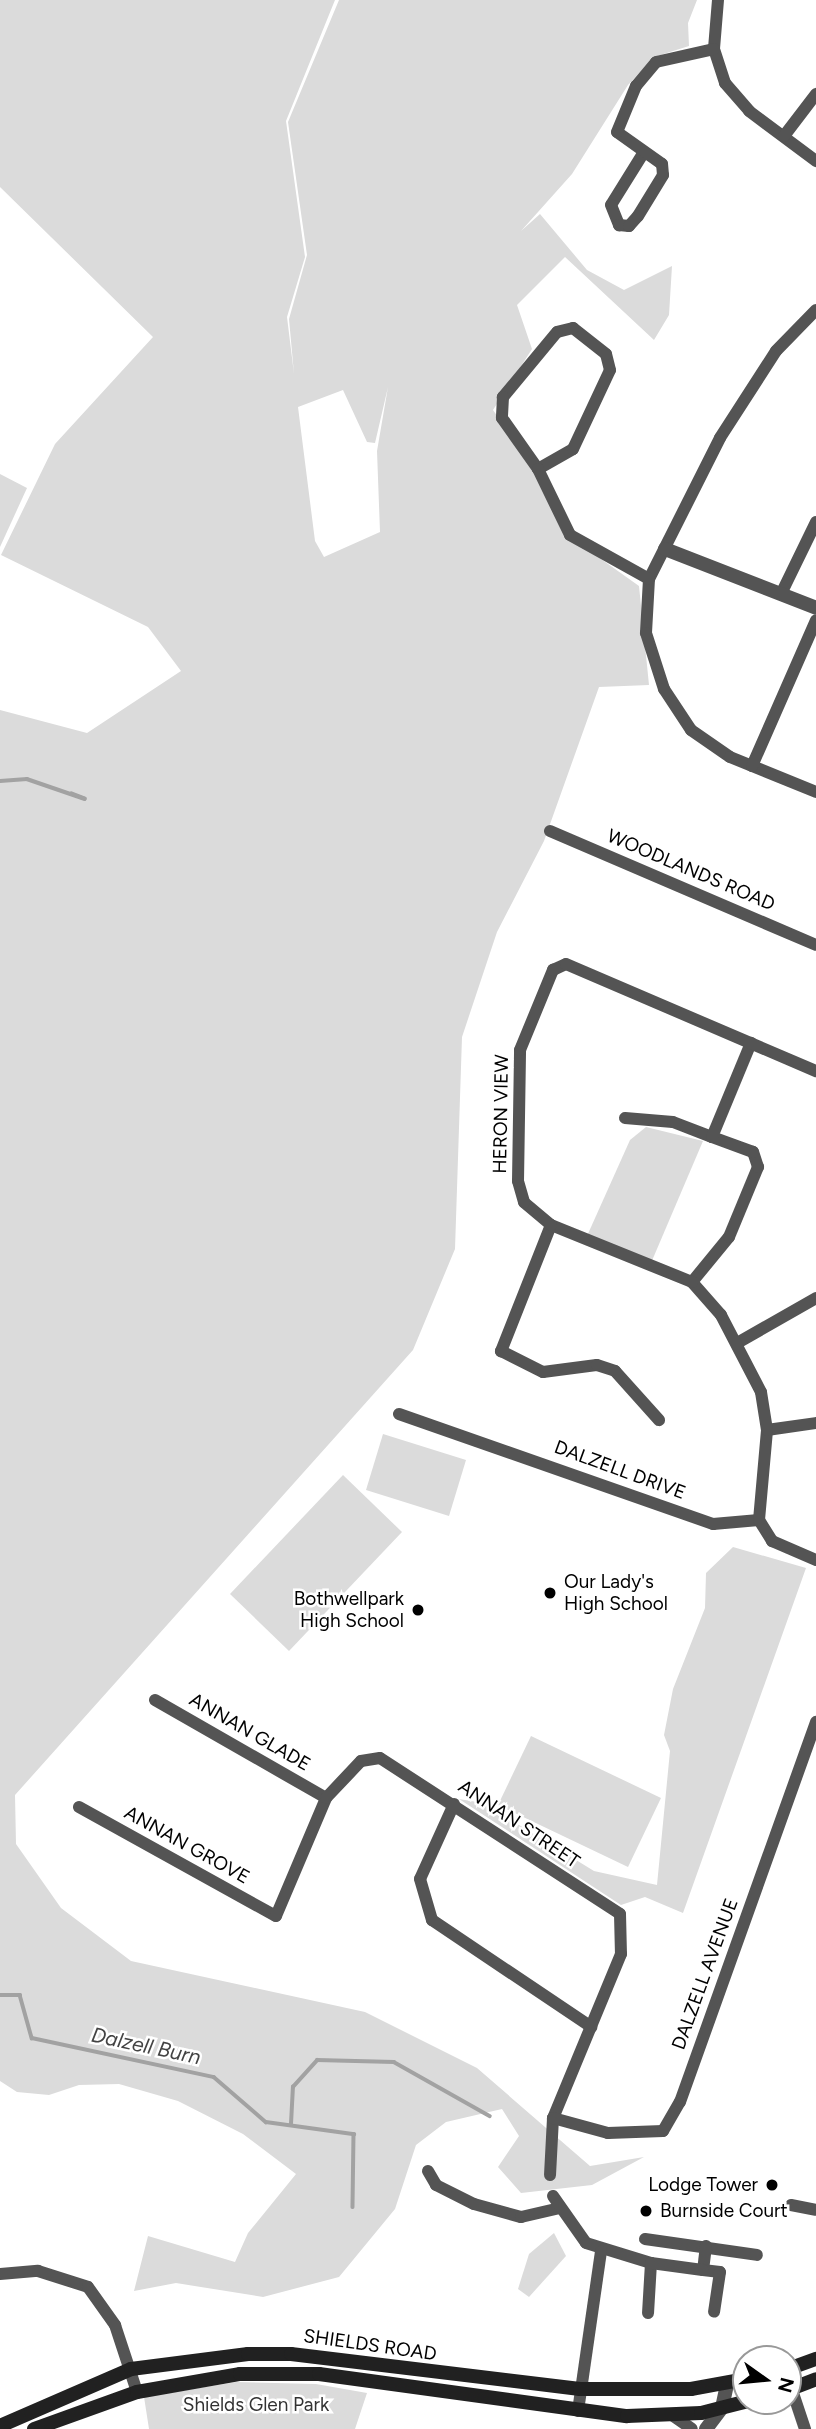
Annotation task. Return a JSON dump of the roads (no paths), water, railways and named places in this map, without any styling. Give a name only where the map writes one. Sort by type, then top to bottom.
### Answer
[{"type":"main road","name":"SHIELDS ROAD","points":[[0,2426],[18,2423],[131,2370],[292,2354],[580,2389],[732,2383]]},
{"type":"main road","name":"SHIELDS ROAD","points":[[34,2429],[137,2392],[240,2374],[318,2374],[578,2410],[672,2416],[732,2405]]},
{"type":"street","points":[[718,0],[714,49],[726,83],[816,161]]},
{"type":"street","points":[[644,152],[611,205],[619,225],[629,226],[638,216],[663,175],[662,164],[617,132],[636,86],[656,62],[714,49]]},
{"type":"street","points":[[784,136],[816,94]]},
{"type":"street","points":[[816,310],[776,351],[720,438],[649,579],[646,633],[664,690],[691,730],[752,766],[816,792]]},
{"type":"street","points":[[538,470],[573,449],[610,370],[606,354],[573,328],[557,331],[500,407],[538,470],[569,535],[649,579]]},
{"type":"street","points":[[781,594],[816,523]]},
{"type":"street","points":[[665,548],[816,608]]},
{"type":"street","points":[[752,766],[816,621]]},
{"type":"street","name":"WOODLANDS ROAD","points":[[550,831],[816,944]]},
{"type":"street","name":"HERON VIEW","points":[[759,1520],[767,1430],[761,1392],[739,1342],[692,1282],[551,1225],[524,1202],[518,1168],[520,1050],[553,970],[575,966],[816,1071]]},
{"type":"street","points":[[712,1137],[751,1043]]},
{"type":"street","points":[[625,1118],[673,1122],[753,1152],[758,1167],[729,1237],[692,1282]]},
{"type":"street","points":[[551,1225],[501,1351],[543,1372],[597,1365],[615,1371],[659,1420]]},
{"type":"street","points":[[739,1342],[816,1298]]},
{"type":"street","name":"DALZELL DRIVE","points":[[399,1414],[713,1524],[759,1520]]},
{"type":"street","points":[[767,1430],[816,1423]]},
{"type":"street","points":[[759,1520],[772,1541],[816,1560]]},
{"type":"street","name":"ANNAN GLADE","points":[[155,1700],[326,1798]]},
{"type":"street","name":"DALZELL AVENUE","points":[[553,2118],[608,2133],[663,2131],[680,2102],[816,1722]]},
{"type":"street","name":"ANNAN STREET","points":[[276,1916],[326,1798],[361,1761],[380,1758],[620,1914],[621,1954],[553,2118],[550,2175]]},
{"type":"street","points":[[454,1804],[420,1880],[432,1920],[591,2027]]},
{"type":"street","name":"ANNAN GROVE","points":[[79,1807],[276,1916]]},
{"type":"street","points":[[428,2171],[436,2185],[474,2204],[521,2217],[559,2208]]},
{"type":"street","points":[[553,2196],[576,2234],[601,2252],[651,2263],[720,2272],[714,2312]]},
{"type":"street","points":[[791,2205],[816,2210]]},
{"type":"street","points":[[645,2239],[757,2255]]},
{"type":"street","points":[[703,2270],[706,2246]]},
{"type":"street","points":[[578,2410],[601,2252]]},
{"type":"street","points":[[648,2313],[651,2263]]},
{"type":"street","points":[[0,2274],[38,2271],[88,2287],[106,2306],[137,2392]]},
{"type":"street","points":[[706,2429],[722,2408],[727,2384]]},
{"type":"street","points":[[672,2416],[692,2429]]},
{"type":"waterway","points":[[0,781],[27,779],[85,799],[72,794]]},
{"type":"waterway","name":"Dalzell Burn","points":[[0,1995],[20,1995],[32,2038],[214,2077],[266,2122],[354,2134],[353,2207]]},
{"type":"waterway","points":[[291,2124],[293,2087],[317,2060],[394,2062],[490,2116]]},
{"type":"place","name":"Our Lady's High School","points":[[550,1593]]},
{"type":"place","name":"Bothwellpark High School","points":[[418,1610]]},
{"type":"place","name":"Lodge Tower","points":[[772,2185]]},
{"type":"place","name":"Burnside Court","points":[[646,2211]]},
{"type":"park label","name":"Shields Glen Park","points":[[256,2405]]}]
